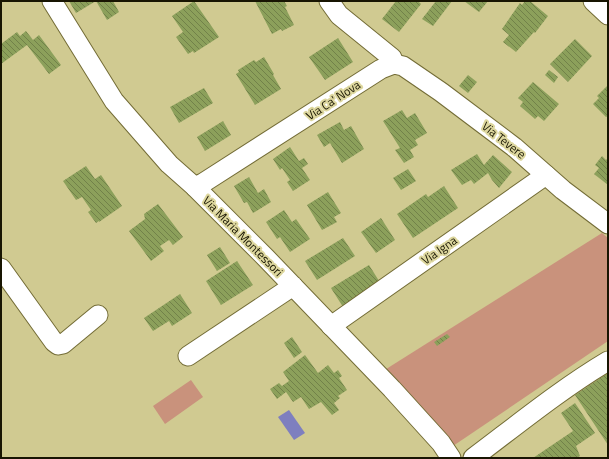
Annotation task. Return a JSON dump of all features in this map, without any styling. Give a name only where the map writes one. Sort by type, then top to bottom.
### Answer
[{"type":"street","name":"Via Maria Montessori","points":[[52,1],[114,101],[169,164],[195,187],[294,286],[392,389],[441,443],[451,458]]},
{"type":"street","points":[[329,1],[339,15],[392,58],[394,64]]},
{"type":"street","points":[[594,1],[608,15]]},
{"type":"street","name":"Via Ca' Nova","points":[[195,187],[381,69],[394,64]]},
{"type":"street","name":"Via Tevere","points":[[394,64],[403,66],[441,92],[514,147],[563,190],[608,224]]},
{"type":"street","name":"Via Igna","points":[[331,326],[546,175]]},
{"type":"street","points":[[1,268],[54,342],[58,345],[63,344],[98,315]]},
{"type":"street","points":[[188,356],[294,286]]},
{"type":"street","points":[[473,458],[590,372],[608,361]]},
{"type":"shaded area","points":[[602,233],[608,238],[608,341],[453,446],[383,371]]},
{"type":"shaded area","points":[[191,380],[203,397],[165,424],[153,406]]},
{"type":"water","points":[[289,410],[305,433],[294,440],[278,417]]},
{"type":"building","points":[[69,1],[96,1],[76,13]]},
{"type":"building","points":[[96,1],[113,1],[119,12],[107,20]]},
{"type":"building","points":[[194,1],[219,37],[194,53],[193,51],[188,54],[176,37],[183,32],[172,16]]},
{"type":"building","points":[[255,1],[284,1],[287,6],[285,7],[294,25],[282,31],[281,29],[272,34]]},
{"type":"building","points":[[396,1],[418,1],[421,4],[399,32],[382,19]]},
{"type":"building","points":[[436,1],[452,1],[433,26],[422,19]]},
{"type":"building","points":[[464,1],[488,1],[479,12]]},
{"type":"building","points":[[525,1],[530,1],[548,16],[535,33],[534,32],[516,52],[503,42],[509,35],[502,29],[520,3],[522,5]]},
{"type":"building","points":[[26,31],[33,40],[39,35],[61,65],[49,74],[27,45],[1,64],[1,44],[17,32],[20,36]]},
{"type":"building","points":[[338,38],[353,62],[325,80],[309,57]]},
{"type":"building","points":[[575,39],[592,56],[568,82],[550,64]]},
{"type":"building","points":[[264,57],[281,89],[255,105],[236,74],[239,72],[238,70],[254,60],[256,62]]},
{"type":"building","points":[[549,70],[558,77],[554,83],[545,75]]},
{"type":"building","points":[[468,75],[477,82],[468,93],[459,86]]},
{"type":"building","points":[[533,82],[559,104],[544,121],[538,116],[535,119],[520,106],[523,102],[518,98]]},
{"type":"building","points":[[608,85],[608,116],[606,117],[593,104],[599,98],[597,96]]},
{"type":"building","points":[[204,88],[213,103],[179,123],[170,107]]},
{"type":"building","points":[[402,110],[407,118],[415,113],[427,133],[415,140],[418,145],[410,150],[414,157],[404,163],[395,150],[400,148],[383,121]]},
{"type":"building","points":[[223,121],[231,135],[205,151],[197,137]]},
{"type":"building","points":[[340,122],[344,130],[351,126],[364,149],[342,163],[330,143],[324,147],[317,135]]},
{"type":"building","points":[[290,147],[299,161],[304,158],[308,164],[302,168],[310,180],[293,191],[287,182],[290,180],[282,168],[280,170],[273,159]]},
{"type":"building","points":[[477,154],[484,165],[493,155],[512,172],[499,188],[488,173],[474,184],[471,180],[462,185],[451,170]]},
{"type":"building","points":[[602,156],[606,160],[608,158],[608,185],[594,174],[599,168],[595,165]]},
{"type":"building","points":[[86,166],[95,179],[101,175],[122,206],[96,223],[88,212],[91,210],[82,197],[76,200],[63,181]]},
{"type":"building","points":[[408,169],[416,181],[401,190],[393,178]]},
{"type":"building","points":[[249,177],[258,193],[264,189],[271,202],[253,213],[247,202],[244,203],[234,186]]},
{"type":"building","points":[[444,186],[458,208],[413,238],[397,214],[426,194],[428,197]]},
{"type":"building","points":[[328,192],[341,213],[334,217],[337,222],[322,230],[307,205]]},
{"type":"building","points":[[158,204],[183,237],[173,245],[169,240],[160,246],[164,251],[151,261],[129,231],[145,219],[144,214]]},
{"type":"building","points":[[284,210],[292,222],[296,219],[310,239],[290,252],[280,237],[277,239],[266,222]]},
{"type":"building","points":[[381,218],[395,240],[376,253],[361,232]]},
{"type":"building","points":[[343,238],[355,256],[317,280],[305,261]]},
{"type":"building","points":[[220,247],[230,263],[217,271],[207,255]]},
{"type":"building","points":[[237,261],[253,285],[221,305],[206,281]]},
{"type":"building","points":[[369,265],[381,284],[343,307],[331,288]]},
{"type":"building","points":[[180,294],[192,313],[172,326],[169,321],[153,331],[144,318]]},
{"type":"building","points":[[447,334],[450,337],[437,346],[434,342]]},
{"type":"building","points":[[292,337],[302,352],[294,358],[284,343]]},
{"type":"building","points":[[305,355],[318,373],[328,365],[334,373],[338,370],[342,376],[339,378],[347,390],[338,396],[340,398],[334,403],[339,410],[332,415],[321,402],[309,409],[301,397],[293,402],[286,392],[277,399],[270,389],[279,383],[282,386],[289,381],[283,372]]},
{"type":"building","points":[[608,373],[608,445],[575,395]]},
{"type":"building","points":[[575,403],[595,433],[576,446],[580,456],[577,458],[533,458],[573,431],[561,413]]}]
